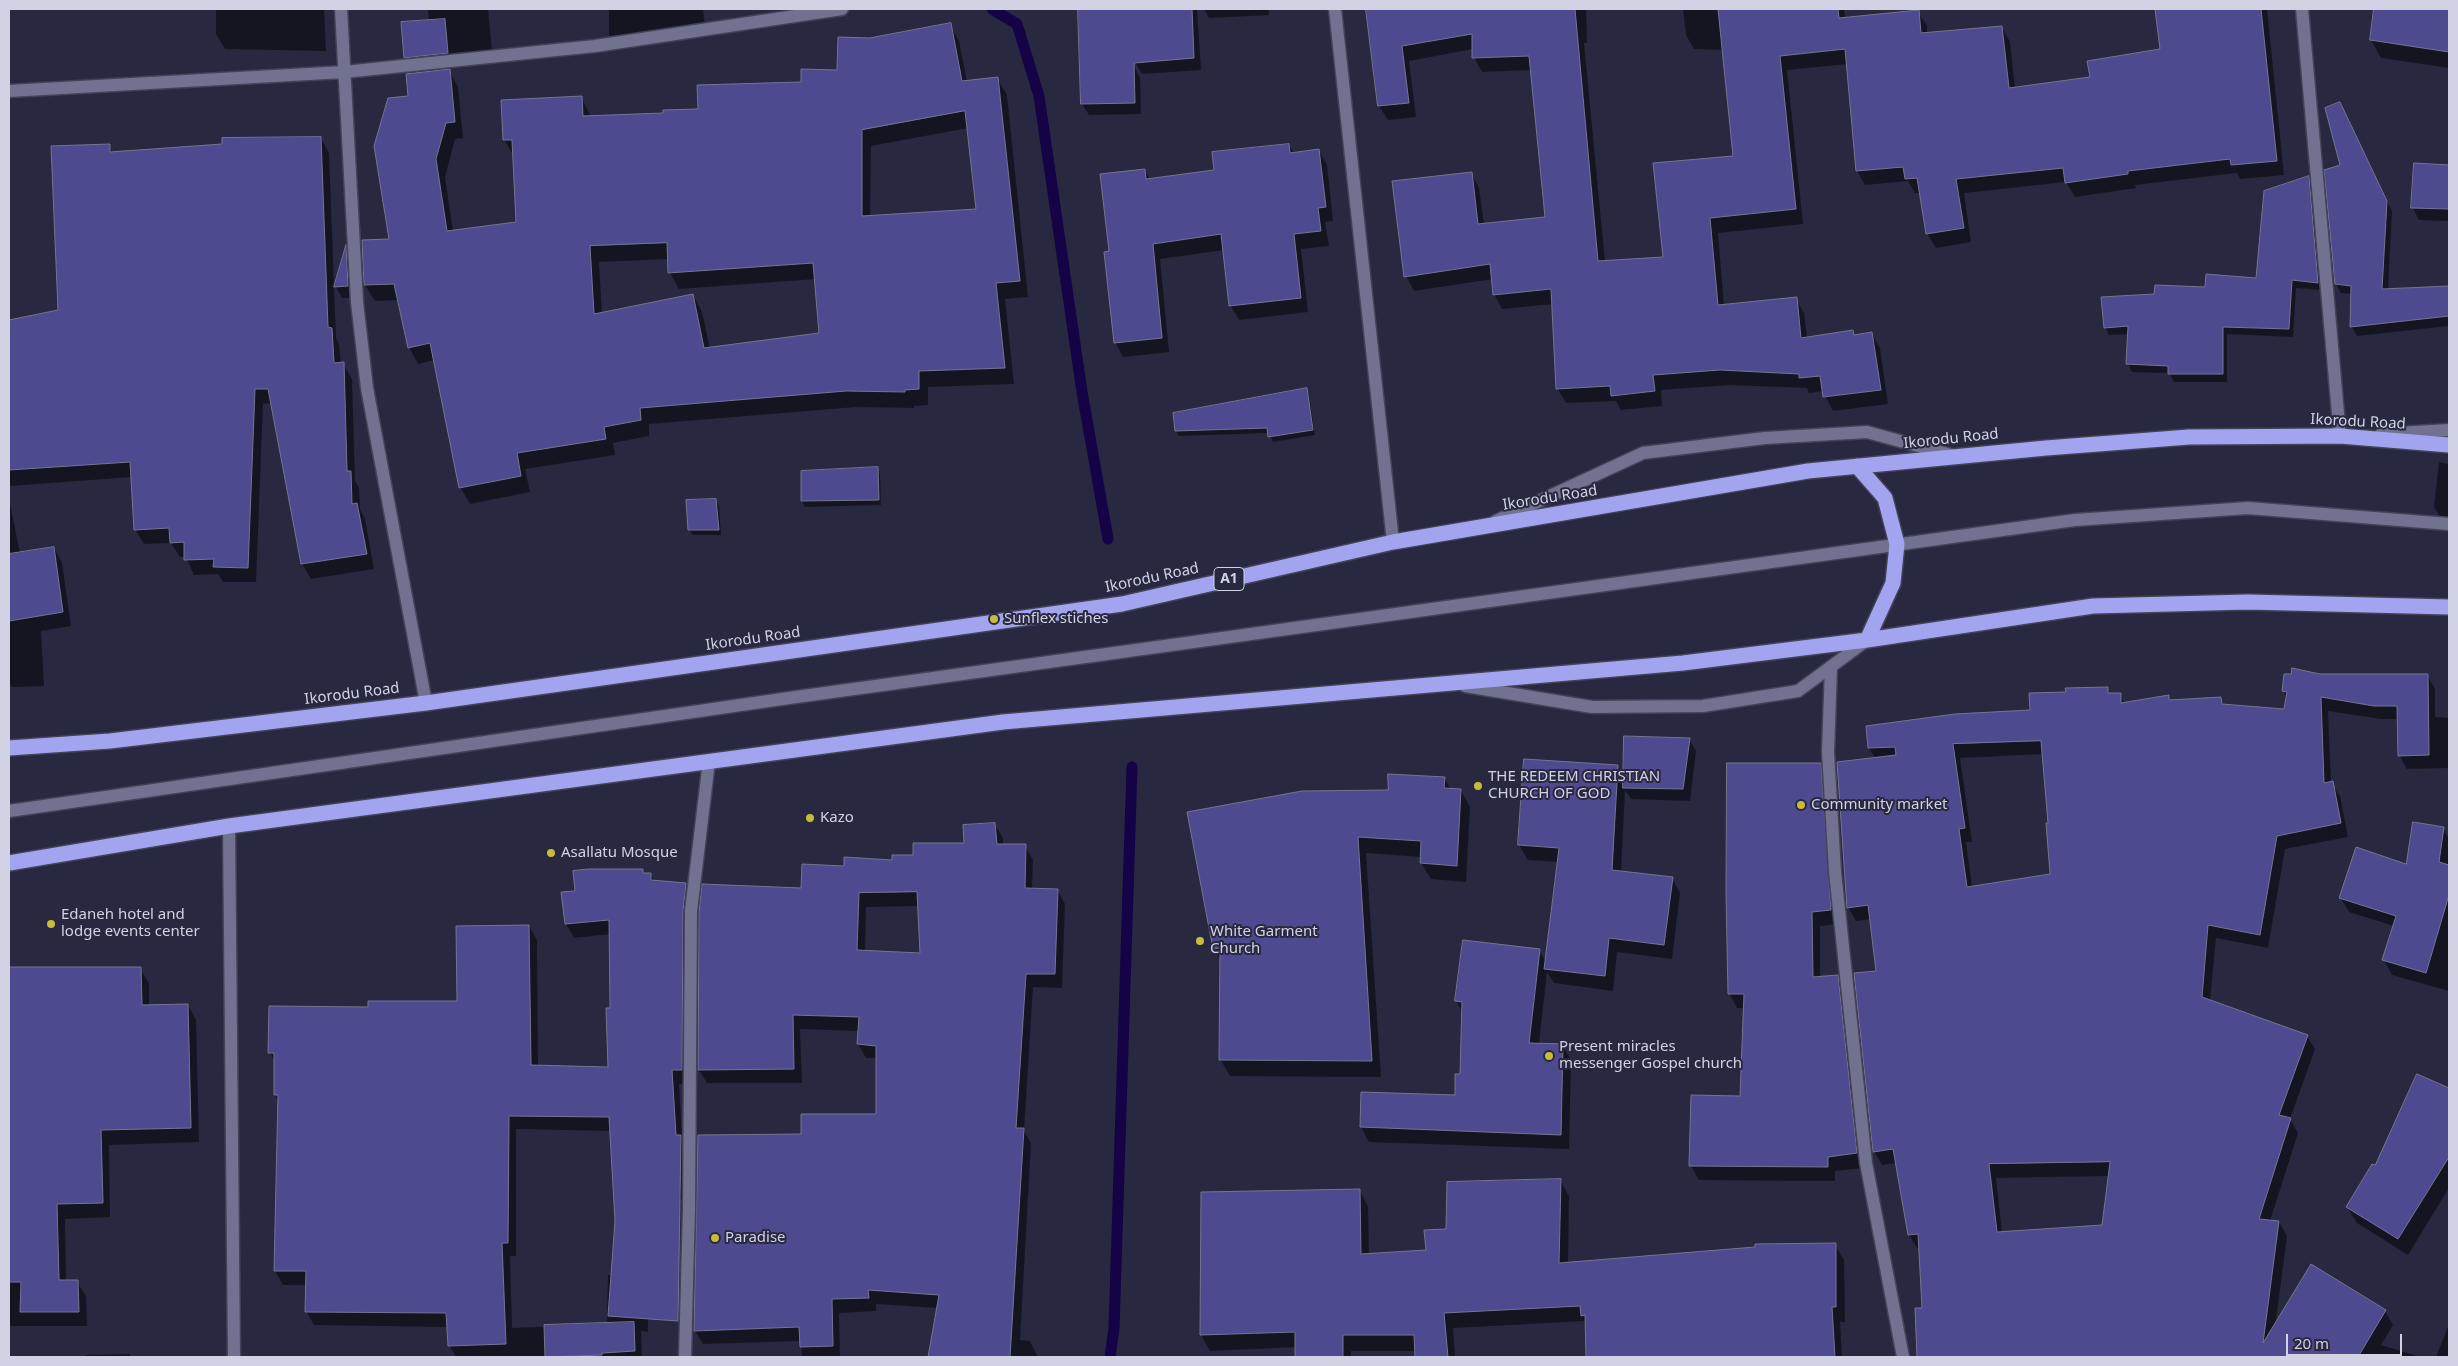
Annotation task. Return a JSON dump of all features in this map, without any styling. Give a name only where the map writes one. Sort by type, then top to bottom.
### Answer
[{"type":"highway","name":"Ikorodu Road","points":[[9,748],[110,741],[426,703],[1122,604],[1393,542],[1808,471],[2188,437],[2340,436],[2449,445]]},
{"type":"highway","points":[[1857,466],[1885,498],[1897,544],[1893,583],[1867,640]]},
{"type":"highway","points":[[9,862],[229,826],[1003,722],[1683,663],[1867,640],[2093,606],[2248,602],[2449,607]]},
{"type":"street","points":[[341,9],[357,302],[367,388],[426,703]]},
{"type":"street","points":[[9,91],[344,72],[595,46],[842,9]]},
{"type":"street","points":[[1335,9],[1393,542]]},
{"type":"street","points":[[2302,9],[2340,436],[2449,430]]},
{"type":"street","points":[[1485,526],[1561,489],[1643,453],[1766,438],[1867,432],[1956,457]]},
{"type":"street","points":[[9,811],[786,699],[2075,520],[2248,508],[2449,524]]},
{"type":"street","points":[[1447,682],[1592,708],[1703,706],[1798,691],[1867,640]]},
{"type":"street","points":[[1831,666],[1828,752],[1838,901],[1866,1163],[1904,1357]]},
{"type":"street","points":[[685,1357],[690,1209],[691,911],[709,761]]},
{"type":"street","points":[[229,826],[234,1357]]},
{"type":"building","points":[[1078,9],[1192,9],[1194,58],[1134,63],[1135,103],[1081,104]]},
{"type":"building","points":[[1366,9],[1575,9],[1598,261],[1663,257],[1653,163],[1733,156],[1718,9],[1838,9],[1839,18],[1919,10],[1921,33],[2002,26],[2009,88],[2090,77],[2087,61],[2160,49],[2155,9],[2261,9],[2277,161],[2231,165],[2230,159],[2128,171],[2128,174],[2065,183],[2063,168],[1956,179],[1964,228],[1926,234],[1917,178],[1905,179],[1903,167],[1856,171],[1845,49],[1780,56],[1796,209],[1710,218],[1718,305],[1797,297],[1801,338],[1853,330],[1854,335],[1872,332],[1881,390],[1823,397],[1820,376],[1799,378],[1799,374],[1720,370],[1653,375],[1655,391],[1611,396],[1610,386],[1556,389],[1551,289],[1493,295],[1490,264],[1404,277],[1392,181],[1472,172],[1478,224],[1545,217],[1529,56],[1472,58],[1472,34],[1402,46],[1409,103],[1378,106]]},
{"type":"building","points":[[2374,9],[2449,9],[2449,52],[2370,40]]},
{"type":"building","points":[[445,19],[448,53],[404,58],[401,22]]},
{"type":"building","points":[[951,23],[962,81],[998,77],[1020,281],[996,283],[1005,368],[919,371],[919,389],[905,390],[905,392],[846,391],[640,408],[641,420],[604,427],[606,439],[517,453],[521,476],[459,488],[430,343],[408,348],[394,284],[364,285],[362,240],[389,239],[374,146],[388,98],[408,96],[406,74],[450,69],[455,122],[446,123],[436,159],[447,231],[516,222],[512,140],[503,140],[501,100],[582,96],[583,116],[663,113],[663,110],[698,109],[697,85],[801,82],[801,69],[837,70],[838,37],[869,38]],"holes":[[[965,111],[976,209],[862,216],[862,130]],[[667,243],[668,273],[813,263],[819,333],[704,348],[693,294],[594,314],[590,246]]]},
{"type":"building","points":[[2340,102],[2387,201],[2382,289],[2449,286],[2449,316],[2350,327],[2351,286],[2335,284],[2324,170],[2340,165],[2325,108]]},
{"type":"building","points":[[321,137],[328,327],[332,328],[334,363],[344,362],[347,471],[351,471],[352,504],[357,503],[367,554],[301,564],[268,389],[255,389],[248,568],[213,567],[214,559],[184,560],[184,542],[170,543],[169,528],[134,530],[130,462],[9,470],[9,320],[58,310],[51,146],[110,144],[110,152],[222,144],[222,138]]},
{"type":"building","points":[[1289,144],[1290,153],[1319,149],[1326,207],[1318,208],[1321,231],[1294,234],[1301,298],[1229,306],[1221,234],[1153,244],[1162,338],[1114,343],[1104,252],[1109,251],[1100,174],[1145,169],[1146,179],[1214,170],[1212,152]]},
{"type":"building","points":[[2414,163],[2449,165],[2449,209],[2411,208]]},
{"type":"building","points":[[2309,176],[2318,283],[2292,280],[2289,329],[2223,327],[2223,374],[2168,374],[2168,366],[2126,364],[2128,326],[2104,328],[2101,297],[2154,294],[2155,285],[2205,287],[2206,274],[2256,278],[2264,191]]},
{"type":"building","points":[[346,245],[348,286],[334,287]]},
{"type":"building","points":[[1307,388],[1313,430],[1268,437],[1267,428],[1175,431],[1173,413]]},
{"type":"building","points":[[878,467],[879,500],[801,501],[801,471]]},
{"type":"building","points":[[716,499],[719,530],[688,530],[686,500]]},
{"type":"building","points":[[54,547],[63,612],[9,621],[9,554]]},
{"type":"building","points":[[2292,668],[2320,674],[2428,674],[2429,755],[2398,756],[2397,706],[2374,706],[2321,697],[2324,783],[2333,781],[2341,823],[2277,836],[2260,935],[2208,925],[2202,997],[2308,1035],[2279,1115],[2291,1118],[2259,1219],[2279,1221],[2263,1343],[2311,1264],[2386,1310],[2358,1357],[1917,1357],[1915,1308],[1922,1308],[1918,1234],[1908,1235],[1893,1149],[1873,1152],[1854,973],[1876,971],[1868,905],[1847,908],[1837,762],[1896,755],[1895,747],[1868,748],[1866,726],[1955,714],[2030,710],[2029,693],[2066,692],[2065,688],[2108,687],[2108,693],[2121,693],[2121,703],[2169,695],[2169,700],[2221,697],[2222,704],[2284,709],[2287,692],[2282,691],[2284,674],[2291,674]],"holes":[[[2041,741],[2050,874],[1967,887],[1959,829],[1965,828],[1953,744]],[[2110,1162],[2102,1225],[1997,1232],[1989,1164]]]},
{"type":"building","points":[[1624,736],[1690,738],[1683,789],[1623,788]]},
{"type":"building","points":[[1524,759],[1618,765],[1612,870],[1673,877],[1664,945],[1609,938],[1605,976],[1544,969],[1559,848],[1518,845]]},
{"type":"building","points":[[1727,763],[1821,763],[1831,910],[1812,912],[1813,977],[1838,975],[1857,1153],[1828,1157],[1828,1167],[1689,1166],[1691,1095],[1740,1096],[1744,994],[1728,994],[1726,894]]},
{"type":"building","points":[[1388,774],[1445,777],[1444,788],[1461,789],[1457,866],[1420,863],[1421,841],[1358,837],[1372,1061],[1219,1060],[1220,948],[1213,949],[1187,812],[1302,791],[1388,790]]},
{"type":"building","points":[[2413,822],[2444,827],[2439,862],[2449,865],[2449,895],[2426,973],[2382,960],[2396,916],[2339,898],[2356,847],[2406,864]]},
{"type":"building","points":[[995,823],[997,844],[1026,844],[1025,888],[1058,889],[1055,974],[1026,974],[1016,1128],[1024,1128],[1010,1357],[928,1357],[939,1295],[868,1290],[869,1298],[832,1299],[833,1346],[800,1347],[799,1327],[694,1331],[698,1135],[801,1134],[801,1114],[876,1114],[876,1046],[857,1044],[859,1017],[793,1015],[794,1069],[698,1070],[699,912],[702,884],[801,888],[802,864],[844,866],[844,857],[892,860],[892,855],[913,855],[913,843],[964,843],[963,825]],"holes":[[[917,892],[920,953],[857,950],[859,893]]]},
{"type":"building","points":[[589,869],[643,869],[643,873],[651,873],[651,880],[686,883],[683,911],[682,1070],[672,1070],[676,1135],[681,1135],[678,1321],[608,1316],[615,1221],[609,1117],[509,1116],[508,1243],[502,1243],[506,1344],[448,1346],[446,1313],[305,1312],[306,1271],[274,1271],[278,1095],[274,1095],[274,1053],[268,1053],[269,1006],[368,1007],[368,1001],[457,1001],[456,926],[529,925],[531,1065],[608,1067],[606,1008],[610,1008],[609,920],[565,924],[561,892],[575,891],[573,871]]},
{"type":"building","points":[[1463,940],[1540,949],[1529,1043],[1563,1044],[1561,1135],[1360,1127],[1361,1092],[1455,1095],[1455,1074],[1460,1074],[1462,1002],[1455,1001]]},
{"type":"building","points":[[9,967],[141,967],[142,1005],[188,1004],[191,1128],[101,1130],[103,1203],[57,1204],[59,1280],[78,1280],[79,1312],[20,1312],[21,1282],[9,1282]]},
{"type":"building","points":[[2417,1074],[2449,1088],[2449,1157],[2398,1239],[2346,1207],[2372,1164],[2375,1165]]},
{"type":"building","points":[[1561,1179],[1559,1263],[1755,1247],[1755,1244],[1836,1243],[1836,1307],[1832,1307],[1835,1357],[1586,1357],[1585,1315],[1581,1316],[1580,1306],[1444,1313],[1448,1357],[1415,1357],[1414,1335],[1343,1335],[1343,1357],[1295,1357],[1295,1332],[1200,1335],[1201,1192],[1360,1189],[1361,1254],[1426,1250],[1424,1230],[1446,1229],[1447,1182]]},
{"type":"building","points":[[634,1322],[635,1351],[602,1353],[602,1355],[545,1357],[544,1325]]},
{"type":"waterway","points":[[992,9],[1017,24],[1039,96],[1082,392],[1108,539]]},
{"type":"waterway","points":[[1110,1357],[1114,1328],[1132,767]]},
{"type":"place","name":"Sunflex stiches","points":[[994,619]]},
{"type":"place","name":"THE REDEEM CHRISTIAN CHURCH OF GOD","points":[[1478,786]]},
{"type":"place","name":"Community market","points":[[1801,805]]},
{"type":"place","name":"Kazo","points":[[810,818]]},
{"type":"place","name":"Asallatu Mosque","points":[[551,853]]},
{"type":"place","name":"Edaneh hotel and lodge events center","points":[[51,924]]},
{"type":"place","name":"White Garment Church","points":[[1200,941]]},
{"type":"place","name":"Present miracles messenger Gospel church","points":[[1549,1056]]},
{"type":"place","name":"Paradise","points":[[715,1238]]}]
